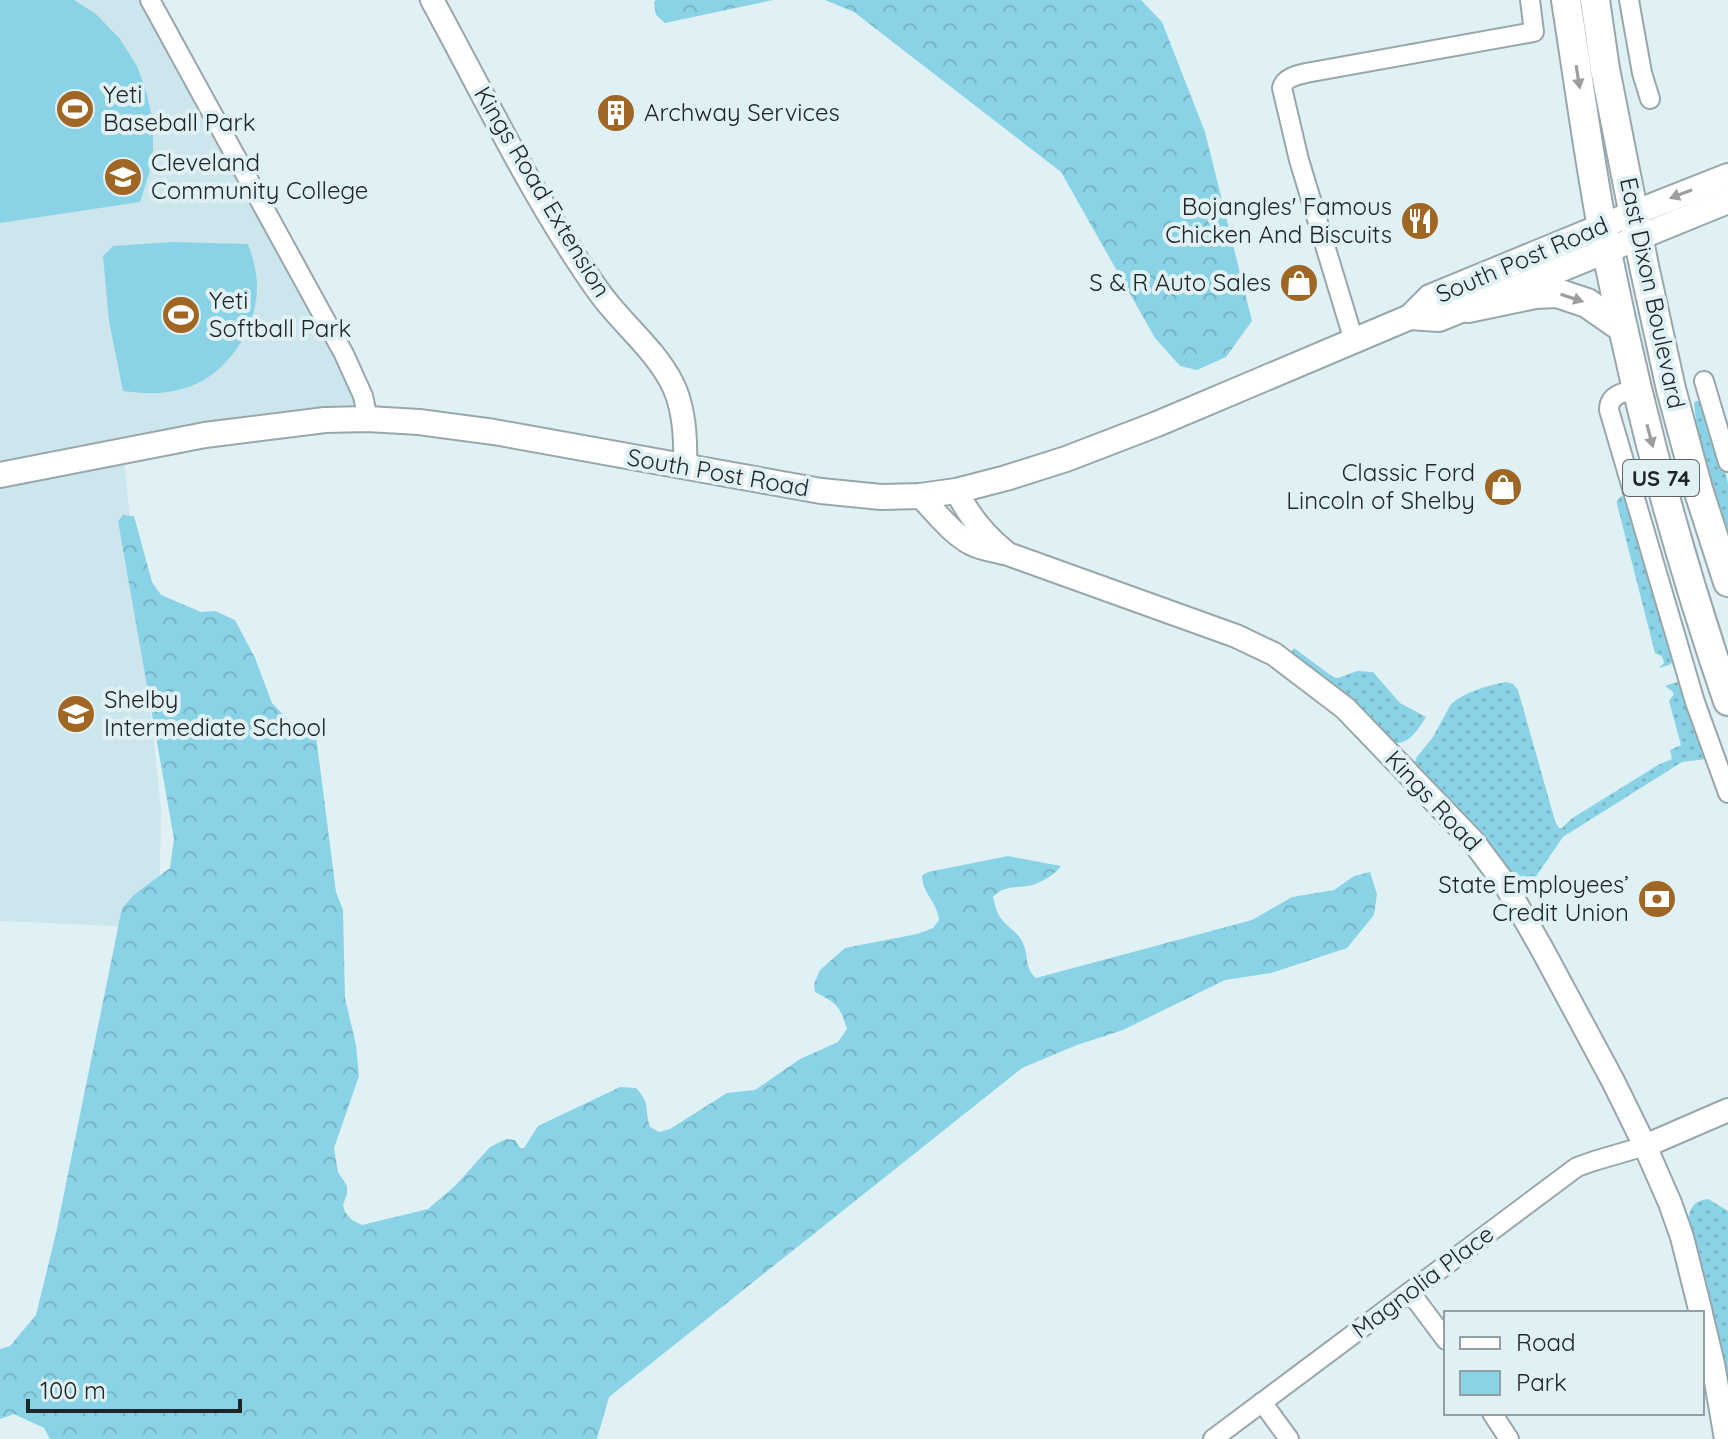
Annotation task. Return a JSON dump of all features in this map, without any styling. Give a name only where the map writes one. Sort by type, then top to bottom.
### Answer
[{"type":"highway","name":"East Dixon Boulevard","points":[[1566,0],[1604,238],[1637,390],[1686,572],[1728,701]]},
{"type":"highway","name":"East Dixon Boulevard","points":[[1595,0],[1605,69],[1671,389],[1698,489],[1728,582]]},
{"type":"highway","points":[[1468,308],[1535,294],[1557,293],[1587,303],[1623,328]]},
{"type":"main road","name":"South Post Road","points":[[0,475],[205,435],[325,420],[368,419],[494,432],[821,491],[881,497],[956,491],[1079,454],[1157,424],[1410,317],[1430,297],[1636,225],[1728,176]]},
{"type":"main road","name":"South Post Road","points":[[1636,225],[1728,201]]},
{"type":"main road","name":"South Post Road","points":[[1410,317],[1439,319],[1468,308],[1604,238]]},
{"type":"street","points":[[150,0],[344,354],[363,396],[368,419]]},
{"type":"street","name":"Kings Road Extension","points":[[432,0],[494,117],[572,253],[608,304],[672,381],[682,414],[685,467]]},
{"type":"street","points":[[1354,341],[1299,160],[1283,83],[1306,73],[1534,32],[1530,0]]},
{"type":"street","points":[[1629,0],[1642,73],[1650,99]]},
{"type":"street","name":"East Dixon Boulevard","points":[[1704,381],[1728,462]]},
{"type":"street","name":"East Dixon Boulevard","points":[[1637,390],[1615,396],[1609,410],[1681,658],[1728,793]]},
{"type":"street","name":"Kings Road","points":[[956,491],[980,529],[1008,554],[1236,636],[1274,654],[1345,708],[1473,841],[1505,884],[1542,949],[1645,1146],[1678,1226],[1701,1311]]},
{"type":"street","points":[[920,496],[969,542],[1008,554]]},
{"type":"street","points":[[1681,658],[1710,649]]},
{"type":"street","points":[[1645,1146],[1728,1110]]},
{"type":"street","name":"Magnolia Place","points":[[1213,1439],[1577,1167],[1645,1146]]},
{"type":"street","points":[[1410,1292],[1444,1337]]},
{"type":"street","name":"Kings Road","points":[[1704,1324],[1726,1439]]},
{"type":"street","points":[[1262,1402],[1289,1439]]},
{"type":"street","points":[[1493,1415],[1509,1439]]},
{"type":"shaded area","name":"Cleveland Community College","points":[[0,0],[150,0],[368,419],[123,450],[161,809],[159,928],[0,921]]},
{"type":"green space","name":"Yeti Baseball Park","points":[[0,0],[74,0],[96,14],[120,39],[137,66],[153,123],[153,161],[140,202],[0,223]]},
{"type":"green space","points":[[656,0],[773,0],[665,23],[656,15]]},
{"type":"green space","points":[[825,0],[1141,0],[1162,22],[1205,132],[1252,321],[1226,357],[1197,370],[1180,366],[1155,338],[1061,172],[854,12]]},
{"type":"green space","name":"Yeti Softball Park","points":[[173,242],[248,244],[257,281],[252,317],[229,359],[205,379],[182,389],[165,392],[123,391],[109,321],[103,256],[113,246]]},
{"type":"green space","points":[[1696,401],[1701,401],[1709,414],[1728,483],[1728,557],[1701,465]]},
{"type":"green space","points":[[1621,496],[1628,503],[1674,661],[1659,668],[1664,660],[1655,653],[1617,504]]},
{"type":"green space","points":[[123,515],[134,516],[152,582],[161,595],[201,612],[215,611],[235,620],[255,658],[272,703],[290,722],[316,736],[336,892],[343,910],[345,998],[356,1045],[359,1076],[334,1148],[338,1172],[347,1186],[343,1205],[345,1212],[362,1225],[428,1209],[455,1186],[490,1147],[506,1139],[515,1140],[520,1148],[524,1148],[538,1126],[620,1087],[636,1088],[641,1093],[650,1127],[659,1132],[670,1129],[727,1093],[755,1090],[800,1059],[838,1042],[847,1029],[836,1006],[815,992],[814,984],[820,970],[845,948],[933,928],[939,920],[923,882],[922,876],[928,872],[1008,856],[1061,866],[1040,882],[1007,889],[993,897],[1000,916],[1022,941],[1030,970],[1036,978],[1252,920],[1292,897],[1334,890],[1354,876],[1370,872],[1377,894],[1374,915],[1347,948],[1271,973],[1225,980],[1123,1030],[1022,1068],[609,1397],[597,1439],[50,1439],[44,1428],[14,1414],[0,1419],[0,1349],[10,1346],[36,1315],[56,1233],[122,908],[135,894],[170,868],[174,839],[118,521]]},
{"type":"green space","points":[[1294,648],[1333,677],[1357,671],[1373,672],[1400,703],[1426,717],[1407,740],[1390,742],[1290,654]]},
{"type":"green space","points":[[1506,682],[1518,690],[1559,828],[1672,759],[1670,750],[1681,745],[1669,701],[1674,694],[1665,686],[1677,682],[1683,687],[1707,759],[1682,762],[1563,837],[1521,898],[1414,767],[1416,758],[1433,737],[1451,704],[1470,692]]},
{"type":"green space","points":[[1708,1199],[1728,1211],[1728,1408],[1688,1220],[1694,1205]]},
{"type":"place","name":"Yeti Baseball Park","points":[[75,109]]},
{"type":"place","name":"Archway Services","points":[[616,113]]},
{"type":"place","name":"Cleveland Community College","points":[[123,177]]},
{"type":"place","name":"Bojangles' Famous Chicken And Biscuits","points":[[1420,221]]},
{"type":"place","name":"S & R Auto Sales","points":[[1299,283]]},
{"type":"place","name":"Yeti Softball Park","points":[[181,315]]},
{"type":"place","name":"Classic Ford Lincoln of Shelby","points":[[1503,487]]},
{"type":"place","name":"Shelby Intermediate School","points":[[76,714]]},
{"type":"place","name":"State Employees’ Credit Union","points":[[1657,899]]}]
